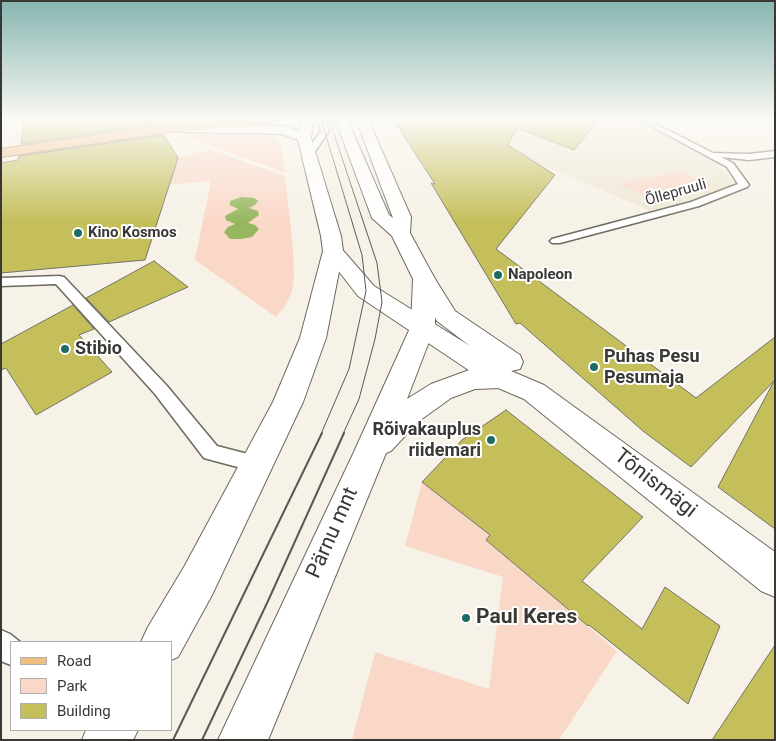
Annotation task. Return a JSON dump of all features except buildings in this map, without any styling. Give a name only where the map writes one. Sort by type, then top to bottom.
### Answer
[{"type":"main road","points":[[164,641],[198,581],[288,402],[313,338],[333,251],[332,236],[308,154]]},
{"type":"main road","points":[[355,154],[381,218],[400,233]]},
{"type":"main road","name":"Pärnu mnt","points":[[243,740],[369,454],[422,326],[424,279],[400,233],[402,217],[376,154]]},
{"type":"main road","points":[[333,251],[366,291],[422,326]]},
{"type":"main road","name":"Tõnismägi","points":[[424,279],[446,316],[514,365],[534,392]]},
{"type":"main road","name":"Tõnismägi","points":[[422,326],[501,378],[534,392],[775,577]]},
{"type":"main road","points":[[369,454],[408,412],[441,391],[472,379],[501,378]]},
{"type":"lane","points":[[709,154],[750,157],[775,154]]},
{"type":"lane","name":"Õllepruuli","points":[[556,241],[695,204],[744,185],[730,165],[709,154]]},
{"type":"lane","points":[[1,282],[59,280],[161,390],[211,452],[256,464]]},
{"type":"shaded area","points":[[501,154],[698,154],[712,161],[733,180],[727,190],[651,211],[557,171]]},
{"type":"shaded area","points":[[241,197],[254,198],[258,201],[249,208],[258,211],[259,215],[248,223],[255,225],[259,229],[252,237],[230,239],[224,232],[228,227],[235,224],[226,220],[225,216],[238,209],[230,205],[230,201]]},
{"type":"green space","points":[[193,154],[220,154],[285,176],[293,247],[294,278],[292,291],[284,308],[276,317],[195,260],[211,181],[65,193]]},
{"type":"green space","points":[[233,154],[283,154],[285,173]]},
{"type":"green space","points":[[679,171],[714,186],[652,201],[619,184]]},
{"type":"green space","points":[[422,482],[490,535],[486,540],[617,651],[559,740],[352,740],[375,652],[489,689],[503,577],[405,546]]},
{"type":"tram line","points":[[321,434],[349,369],[366,291],[362,255],[331,154]]},
{"type":"tram line","points":[[341,154],[377,263],[382,302],[375,339],[359,399],[343,434]]},
{"type":"tram line","points":[[173,740],[322,433]]},
{"type":"tram line","points":[[202,740],[268,601],[344,433]]},
{"type":"place","name":"Kino Kosmos","points":[[78,233]]},
{"type":"place","name":"Napoleon","points":[[498,275]]},
{"type":"place","name":"Stibio","points":[[65,349]]},
{"type":"place","name":"Puhas Pesu Pesumaja","points":[[594,367]]},
{"type":"place","name":"Rõivakauplus riidemari","points":[[491,440]]},
{"type":"place","name":"Paul Keres","points":[[466,618]]}]
